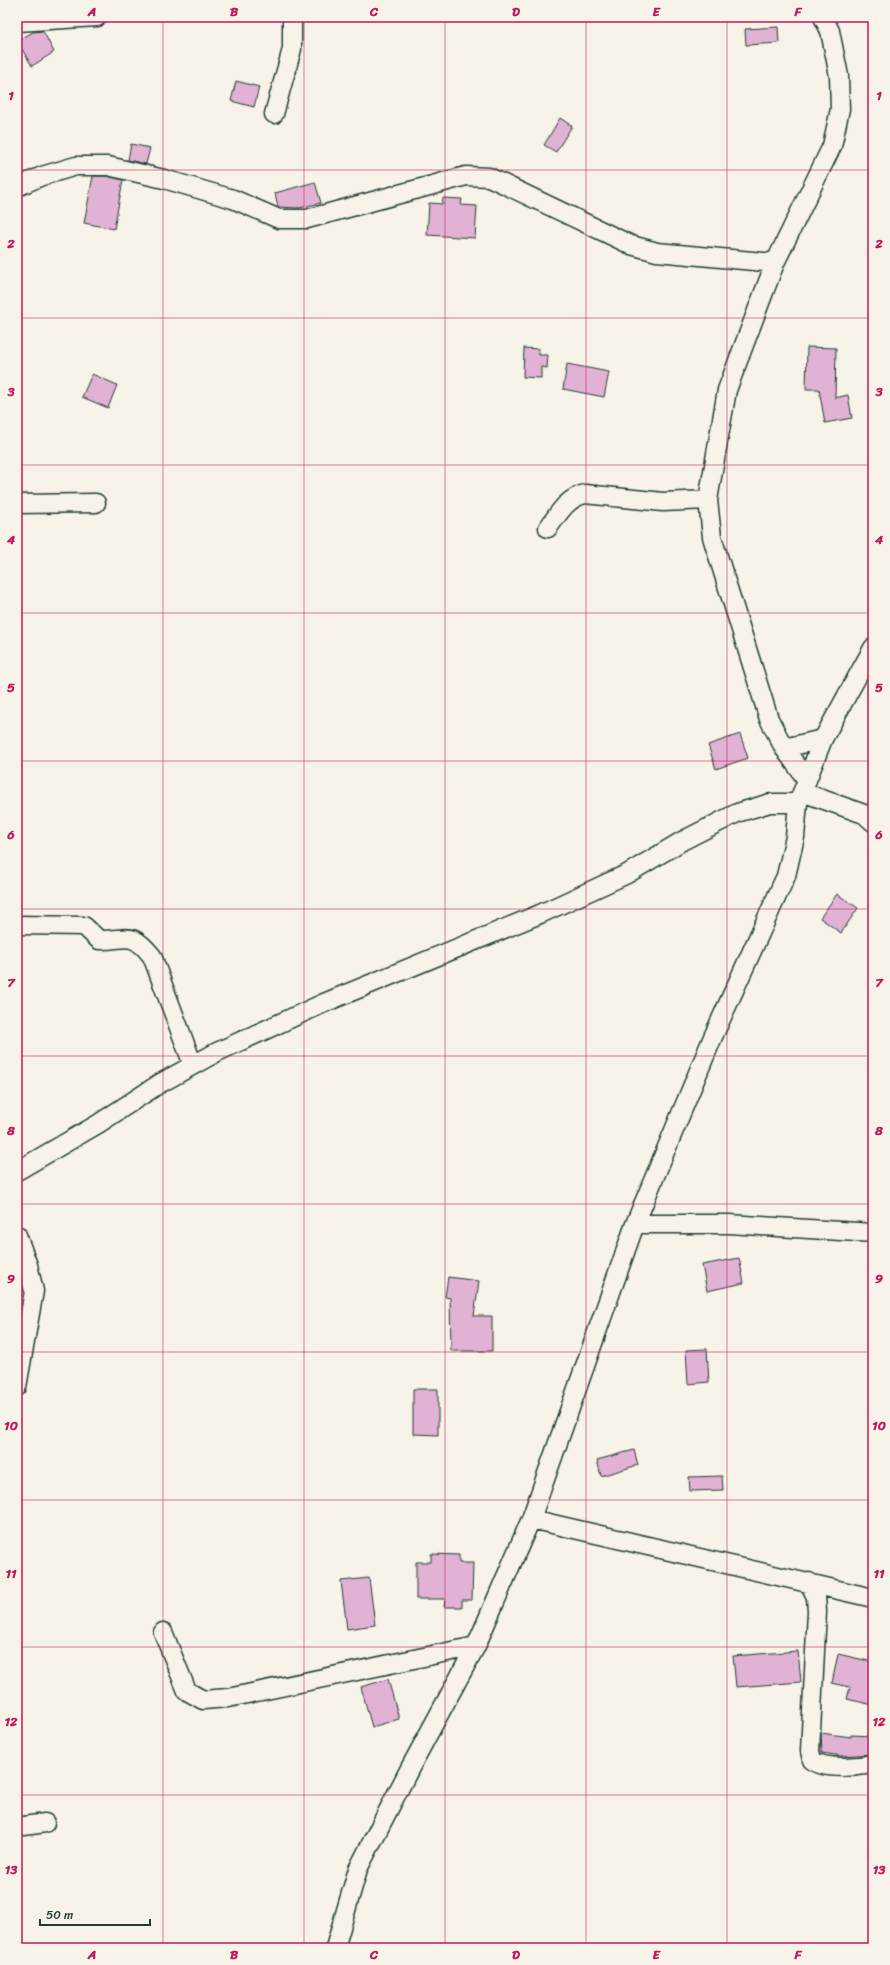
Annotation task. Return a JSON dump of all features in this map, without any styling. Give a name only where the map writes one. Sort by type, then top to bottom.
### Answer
[{"type":"street","points":[[17,22],[97,17]]},
{"type":"street","points":[[274,114],[292,49],[292,17]]},
{"type":"street","points":[[803,792],[784,748],[769,719],[714,544],[708,500],[727,390],[774,263],[832,146],[840,109],[839,76],[830,31],[823,17]]},
{"type":"street","points":[[17,187],[42,176],[76,166],[108,166],[164,179],[233,199],[279,219],[307,219],[466,176],[489,177],[631,245],[657,252],[774,263]]},
{"type":"street","points":[[548,528],[564,506],[574,496],[585,494],[662,502],[708,500]]},
{"type":"street","points":[[17,504],[96,503]]},
{"type":"street","points":[[336,1948],[358,1869],[410,1768],[476,1646],[531,1519],[635,1224],[712,1039],[786,876],[795,838],[803,792],[823,739],[873,648]]},
{"type":"street","points":[[784,748],[823,739]]},
{"type":"street","points":[[17,1170],[79,1136],[159,1084],[217,1052],[324,1004],[540,914],[627,874],[682,842],[737,813],[803,792],[864,814],[873,822]]},
{"type":"street","points":[[17,925],[84,926],[99,940],[126,937],[140,942],[152,956],[193,1065]]},
{"type":"street","points":[[635,1224],[729,1224],[873,1232]]},
{"type":"street","points":[[17,1235],[28,1265],[34,1291],[17,1387]]},
{"type":"street","points":[[531,1519],[873,1598]]},
{"type":"street","points":[[809,1582],[816,1597],[817,1611],[810,1751],[812,1760],[818,1764],[850,1766],[873,1764]]},
{"type":"street","points":[[163,1632],[187,1691],[203,1700],[228,1698],[476,1646]]},
{"type":"street","points":[[17,1827],[45,1823]]},
{"type":"building","points":[[778,27],[779,43],[746,45],[745,29]]},
{"type":"building","points":[[43,31],[54,52],[32,66],[17,41],[33,32]]},
{"type":"building","points":[[236,81],[259,87],[254,107],[231,101]]},
{"type":"building","points":[[560,118],[572,126],[556,152],[544,145]]},
{"type":"building","points":[[131,144],[150,148],[146,164],[128,160]]},
{"type":"building","points":[[93,176],[107,176],[123,180],[114,229],[84,223]]},
{"type":"building","points":[[315,182],[321,203],[299,208],[278,207],[275,193]]},
{"type":"building","points":[[443,198],[462,199],[461,205],[477,206],[475,238],[427,235],[429,203],[442,204]]},
{"type":"building","points":[[807,347],[836,348],[835,398],[848,395],[852,418],[825,423],[819,389],[806,389]]},
{"type":"building","points":[[524,348],[539,349],[539,355],[548,355],[547,368],[541,367],[541,378],[523,377]]},
{"type":"building","points":[[567,364],[609,372],[604,397],[563,389]]},
{"type":"building","points":[[92,374],[117,385],[108,408],[82,397]]},
{"type":"building","points":[[740,734],[748,758],[716,769],[708,745]]},
{"type":"building","points":[[837,894],[858,908],[841,933],[820,918]]},
{"type":"building","points":[[739,1258],[744,1283],[707,1291],[702,1265]]},
{"type":"building","points":[[448,1277],[479,1281],[474,1316],[492,1316],[492,1351],[451,1351],[450,1298],[445,1297]]},
{"type":"building","points":[[707,1349],[709,1382],[688,1384],[686,1350]]},
{"type":"building","points":[[413,1389],[438,1389],[438,1435],[413,1434]]},
{"type":"building","points":[[634,1450],[638,1465],[601,1476],[597,1460]]},
{"type":"building","points":[[722,1476],[723,1490],[690,1491],[689,1477]]},
{"type":"building","points":[[431,1554],[459,1555],[459,1563],[473,1563],[472,1600],[462,1600],[462,1607],[444,1607],[445,1599],[416,1599],[416,1562],[431,1562]]},
{"type":"building","points":[[369,1578],[375,1625],[347,1629],[341,1581]]},
{"type":"building","points":[[798,1651],[801,1682],[736,1687],[733,1656]]},
{"type":"building","points":[[838,1654],[873,1662],[873,1705],[847,1699],[850,1687],[832,1683]]},
{"type":"building","points":[[388,1679],[399,1719],[372,1727],[361,1687]]},
{"type":"building","points":[[821,1733],[851,1737],[851,1735],[872,1736],[871,1754],[842,1756],[822,1753]]}]
